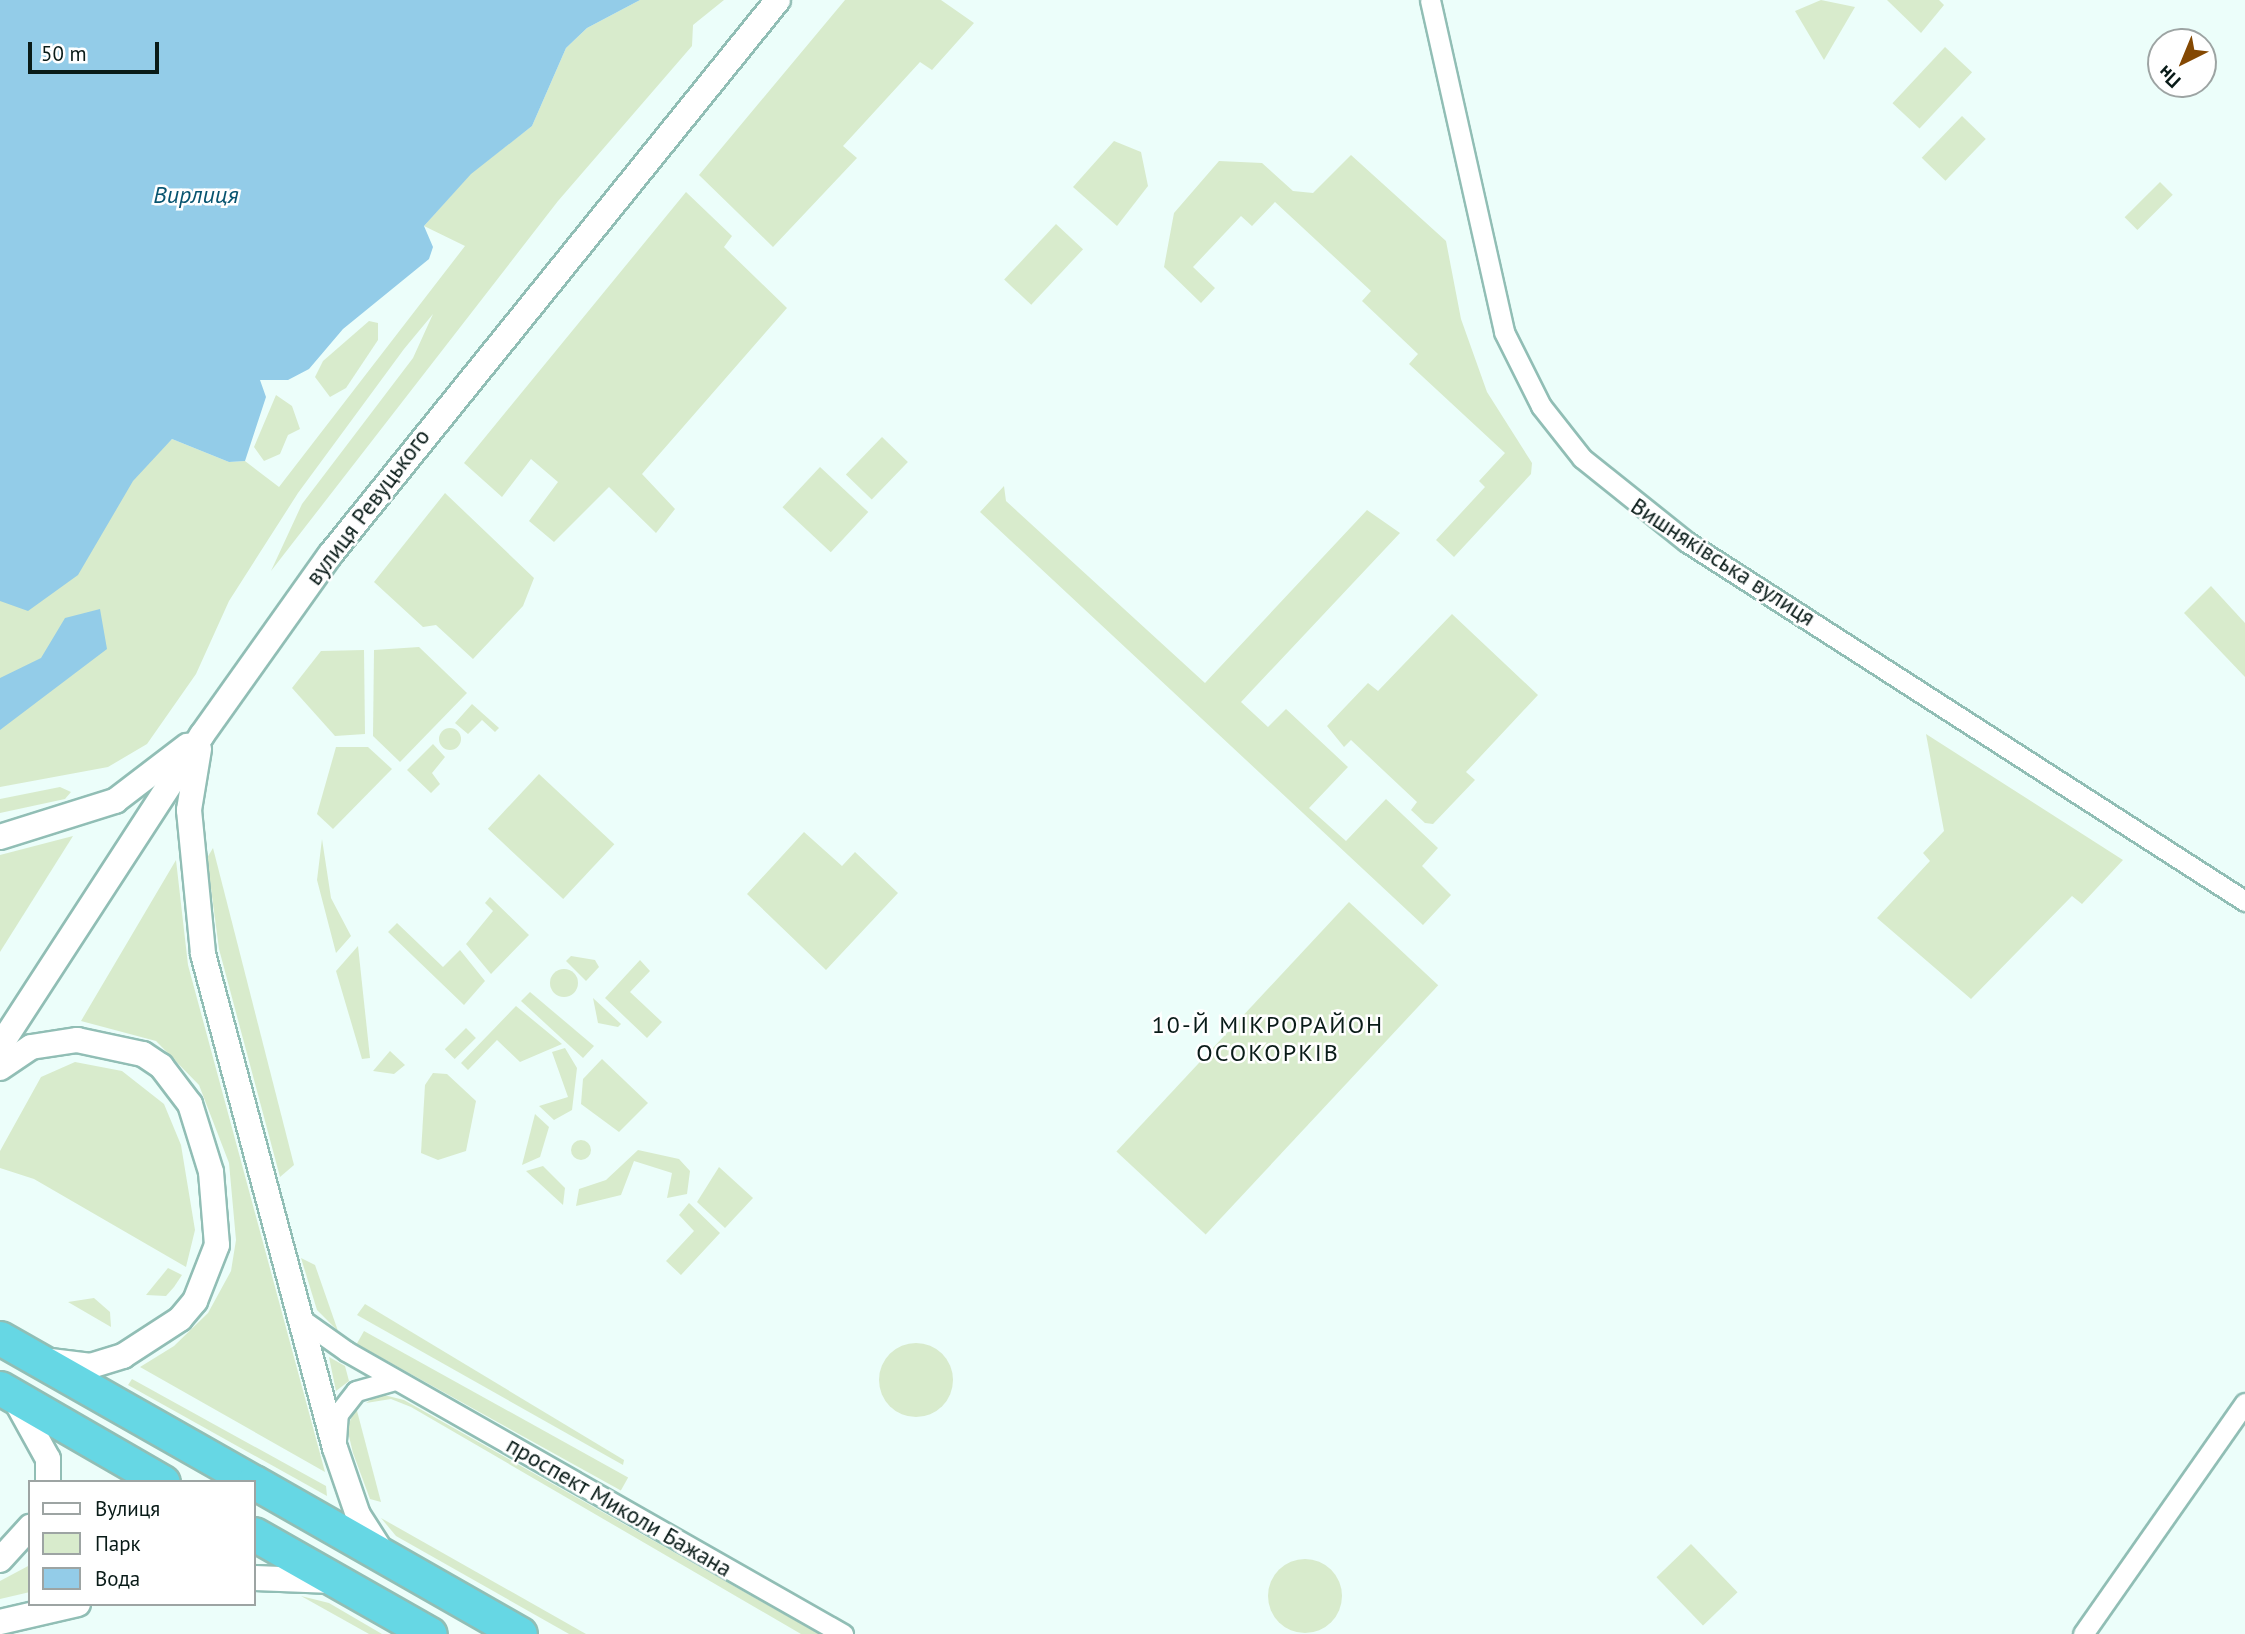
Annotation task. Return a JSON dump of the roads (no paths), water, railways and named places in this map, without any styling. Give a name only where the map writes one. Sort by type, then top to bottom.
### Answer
[{"type":"highway","points":[[0,1338],[250,1480]]},
{"type":"highway","points":[[6,1392],[160,1480]]},
{"type":"highway","points":[[256,1484],[520,1634]]},
{"type":"highway","points":[[256,1535],[430,1634]]},
{"type":"street","name":"вулиця Ревуцького","points":[[0,1046],[202,735],[421,438],[778,0]]},
{"type":"street","name":"Вишняківська вулиця","points":[[1430,0],[1504,332],[1541,405],[1582,458],[1687,542],[2245,901]]},
{"type":"street","points":[[0,837],[114,801],[202,735]]},
{"type":"street","points":[[202,735],[189,810],[203,954],[335,1448],[358,1515],[386,1558]]},
{"type":"street","points":[[0,1068],[31,1047],[77,1040],[118,1044],[161,1066],[198,1124],[219,1220],[206,1282],[170,1327],[122,1356],[90,1366],[35,1357]]},
{"type":"street","name":"проспект Миколи Бажана","points":[[301,1319],[395,1380],[843,1634]]},
{"type":"street","points":[[335,1448],[338,1414],[350,1397],[362,1385],[395,1380]]},
{"type":"street","points":[[6,1392],[37,1430],[48,1460],[48,1480]]},
{"type":"street","points":[[2084,1634],[2245,1403]]},
{"type":"street","points":[[0,1560],[28,1529]]},
{"type":"street","points":[[256,1578],[337,1581]]},
{"type":"street","points":[[0,1622],[69,1606]]},
{"type":"water","name":"Вирлиця","points":[[0,0],[640,0],[587,28],[566,48],[532,126],[471,174],[424,226],[433,247],[429,259],[343,329],[309,369],[288,380],[260,380],[266,397],[245,461],[229,462],[172,439],[133,481],[78,575],[28,611],[0,601]]},
{"type":"water","points":[[100,609],[107,649],[0,730],[0,678],[41,658],[65,618]]},
{"type":"district","name":"10-Й МІКРОРАЙОН ОСОКОРКІВ","points":[[1268,1039]]}]
